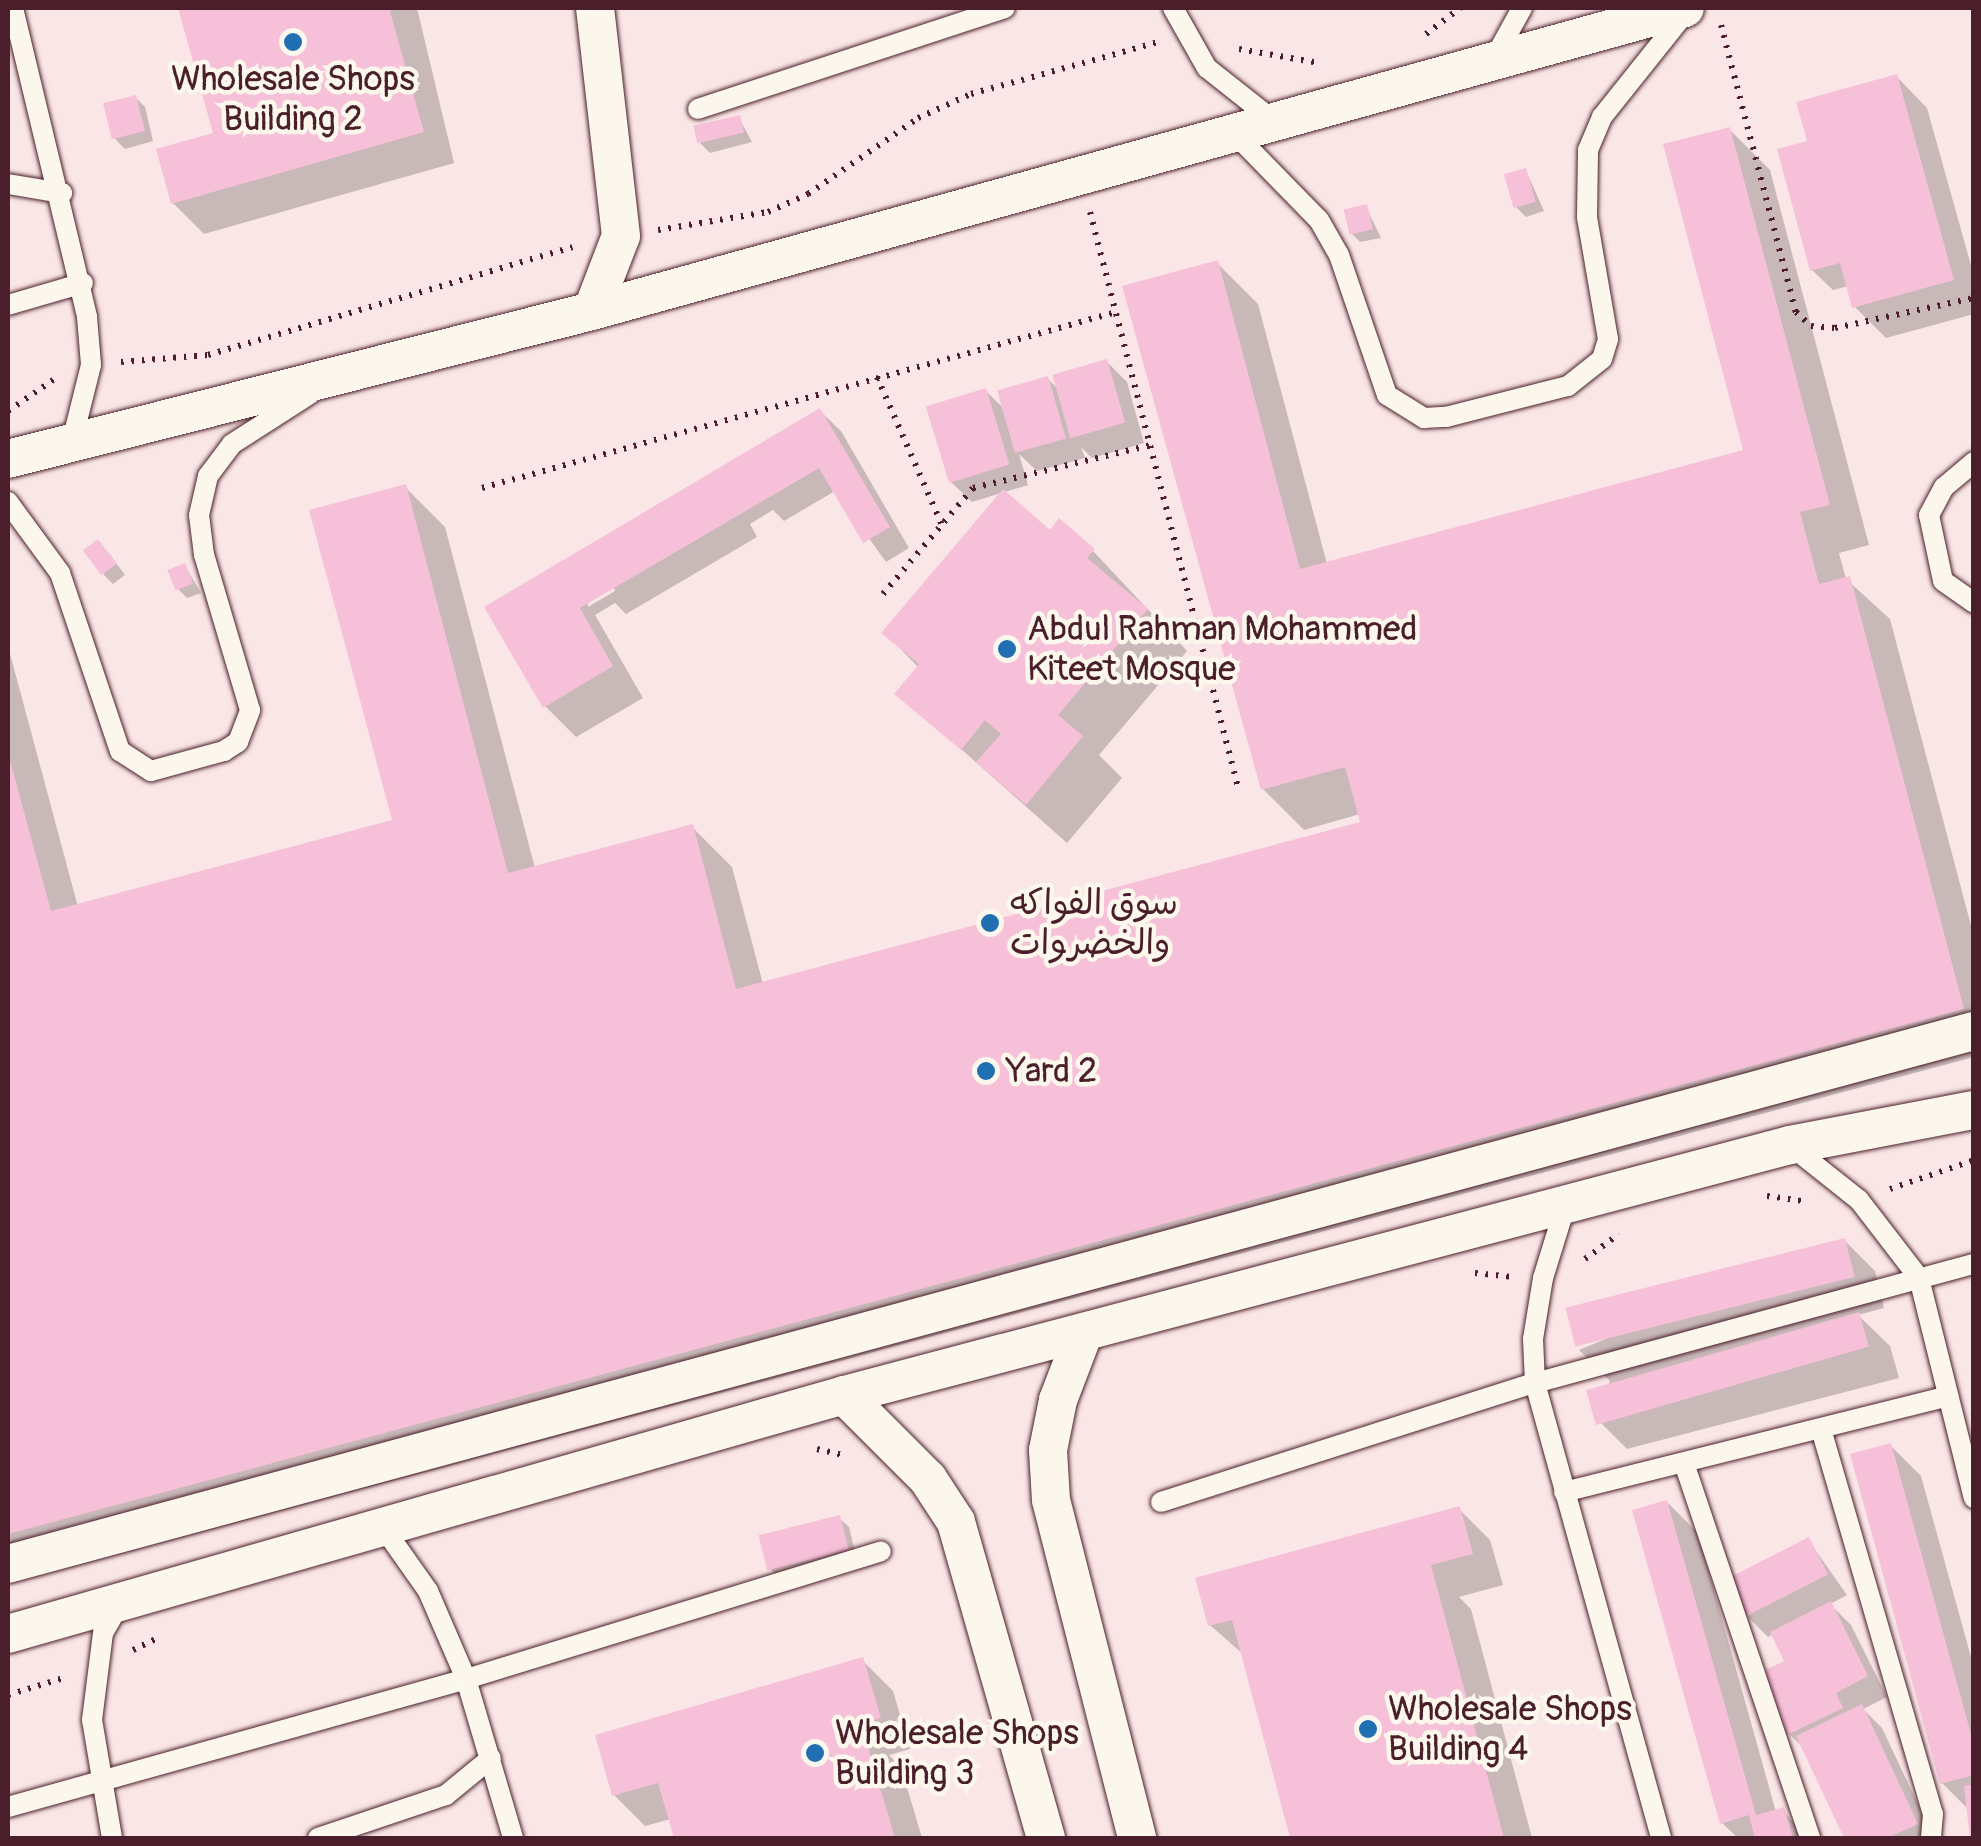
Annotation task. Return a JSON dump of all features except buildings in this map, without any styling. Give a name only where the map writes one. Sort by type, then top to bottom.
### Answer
[{"type":"street","points":[[592,311],[610,278],[621,236],[595,8]]},
{"type":"street","points":[[8,459],[592,311],[1270,118],[1687,8]]},
{"type":"street","points":[[8,1564],[1974,1031]]},
{"type":"street","points":[[8,1634],[384,1530],[844,1395],[1566,1207],[1790,1144],[1974,1110]]},
{"type":"street","points":[[1084,1332],[1055,1416],[1051,1500],[1137,1838]]},
{"type":"street","points":[[844,1395],[928,1479],[956,1522],[1046,1838]]},
{"type":"lane","points":[[13,8],[83,283],[90,365],[72,442]]},
{"type":"lane","points":[[698,109],[1006,8]]},
{"type":"lane","points":[[1173,8],[1185,37],[1236,96],[1270,118]]},
{"type":"lane","points":[[1494,57],[1522,8]]},
{"type":"lane","points":[[1230,130],[1319,220],[1339,255],[1388,395],[1403,410],[1446,417],[1550,390],[1587,376],[1608,339],[1585,200],[1588,150],[1602,118],[1687,8]]},
{"type":"lane","points":[[8,184],[62,193]]},
{"type":"lane","points":[[8,305],[83,283]]},
{"type":"lane","points":[[8,502],[60,572],[120,750],[151,771],[224,752],[238,742],[250,710],[204,555],[199,515],[208,476],[232,444],[342,374]]},
{"type":"lane","points":[[1974,462],[1944,487],[1928,516],[1942,581],[1974,603]]},
{"type":"lane","points":[[1790,1144],[1859,1200],[1918,1278],[1974,1498]]},
{"type":"lane","points":[[1566,1207],[1543,1278],[1532,1339],[1535,1383],[1661,1838]]},
{"type":"lane","points":[[1162,1502],[1535,1383],[1974,1264]]},
{"type":"lane","points":[[1564,1492],[1948,1396]]},
{"type":"lane","points":[[1821,1429],[1933,1814],[1931,1838]]},
{"type":"lane","points":[[1684,1463],[1810,1838]]},
{"type":"lane","points":[[384,1530],[428,1590],[466,1679],[513,1838]]},
{"type":"lane","points":[[8,1807],[466,1679],[882,1551]]},
{"type":"lane","points":[[112,1838],[99,1779],[94,1669],[103,1633],[121,1602]]},
{"type":"lane","points":[[318,1838],[376,1831],[446,1795],[490,1758]]},
{"type":"path","points":[[1422,36],[1460,8]]},
{"type":"path","points":[[1716,8],[1796,312],[1811,326],[1835,328],[1974,298]]},
{"type":"path","points":[[8,411],[54,379],[90,365],[208,355],[621,236],[768,212],[808,194],[918,118],[971,94],[1185,37],[1302,64],[1334,63]]},
{"type":"path","points":[[1080,173],[1238,787]]},
{"type":"path","points":[[482,488],[1116,312]]},
{"type":"path","points":[[877,377],[942,525]]},
{"type":"path","points":[[883,594],[973,488],[1151,445]]},
{"type":"path","points":[[1750,1193],[1822,1202],[1859,1200],[1974,1160]]},
{"type":"path","points":[[1462,1273],[1543,1278],[1574,1268],[1627,1228]]},
{"type":"path","points":[[812,1448],[862,1461]]},
{"type":"path","points":[[8,1695],[94,1669],[172,1630]]},
{"type":"shaded area","name":"سوق الفواكه والخضروات","points":[[8,8],[1973,8],[1973,1838],[8,1838]]},
{"type":"place","name":"Wholesale Shops Building 2","points":[[293,42]]},
{"type":"place","name":"Abdul Rahman Mohammed Kiteet Mosque","points":[[1007,649]]},
{"type":"place","name":"سوق الفواكه والخضروات","points":[[990,923]]},
{"type":"place","name":"Yard 2","points":[[986,1071]]},
{"type":"place","name":"Wholesale Shops Building 4","points":[[1368,1729]]},
{"type":"place","name":"Wholesale Shops Building 3","points":[[815,1753]]}]
